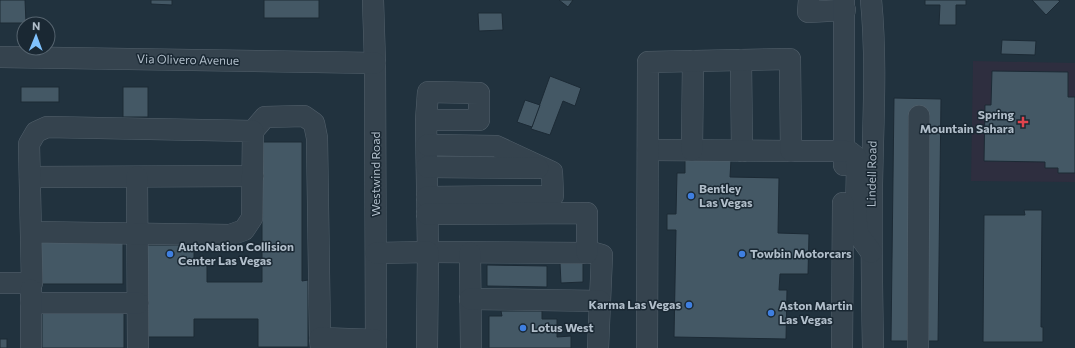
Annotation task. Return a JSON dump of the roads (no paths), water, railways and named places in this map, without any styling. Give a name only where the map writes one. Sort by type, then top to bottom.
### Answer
[{"type":"street","name":"Westwind Road","points":[[373,0],[375,63],[376,344]]},
{"type":"street","points":[[808,0],[808,12],[844,5],[842,348]]},
{"type":"street","name":"Lindell Road","points":[[871,0],[874,26],[871,252],[873,348]]},
{"type":"street","name":"Via Olivero Avenue","points":[[0,57],[375,63]]},
{"type":"street","points":[[647,348],[648,62],[790,59],[791,151]]},
{"type":"street","points":[[741,60],[742,150]]},
{"type":"street","points":[[692,150],[693,61]]},
{"type":"street","points":[[31,232],[230,235],[244,230],[252,218],[253,131],[265,117],[304,116],[314,123],[317,138],[321,343],[376,344]]},
{"type":"street","points":[[918,348],[920,116]]},
{"type":"street","points":[[426,120],[428,252],[427,348]]},
{"type":"street","points":[[31,348],[29,144],[36,132],[47,127],[253,131]]},
{"type":"street","points":[[427,145],[496,146],[552,172],[553,196],[427,205]]},
{"type":"street","points":[[648,150],[850,152],[855,156],[856,163],[856,218],[858,234],[871,252]]},
{"type":"street","points":[[427,167],[545,168]]},
{"type":"street","points":[[30,177],[253,176]]},
{"type":"street","points":[[137,177],[138,348]]},
{"type":"street","points":[[427,205],[587,213],[587,253]]},
{"type":"street","points":[[376,252],[595,253],[602,255],[598,348]]},
{"type":"street","points":[[470,252],[471,348]]},
{"type":"street","points":[[0,283],[31,293],[138,303]]},
{"type":"street","points":[[470,298],[600,301]]},
{"type":"place","name":"Spring Mountain Sahara","points":[[1023,122]]},
{"type":"place","name":"Bentley Las Vegas","points":[[691,196]]},
{"type":"place","name":"AutoNation Collision Center Las Vegas","points":[[170,254]]},
{"type":"place","name":"Towbin Motorcars","points":[[742,254]]},
{"type":"place","name":"Karma Las Vegas","points":[[689,305]]},
{"type":"place","name":"Aston Martin Las Vegas","points":[[771,313]]},
{"type":"place","name":"Lotus West","points":[[523,328]]}]
